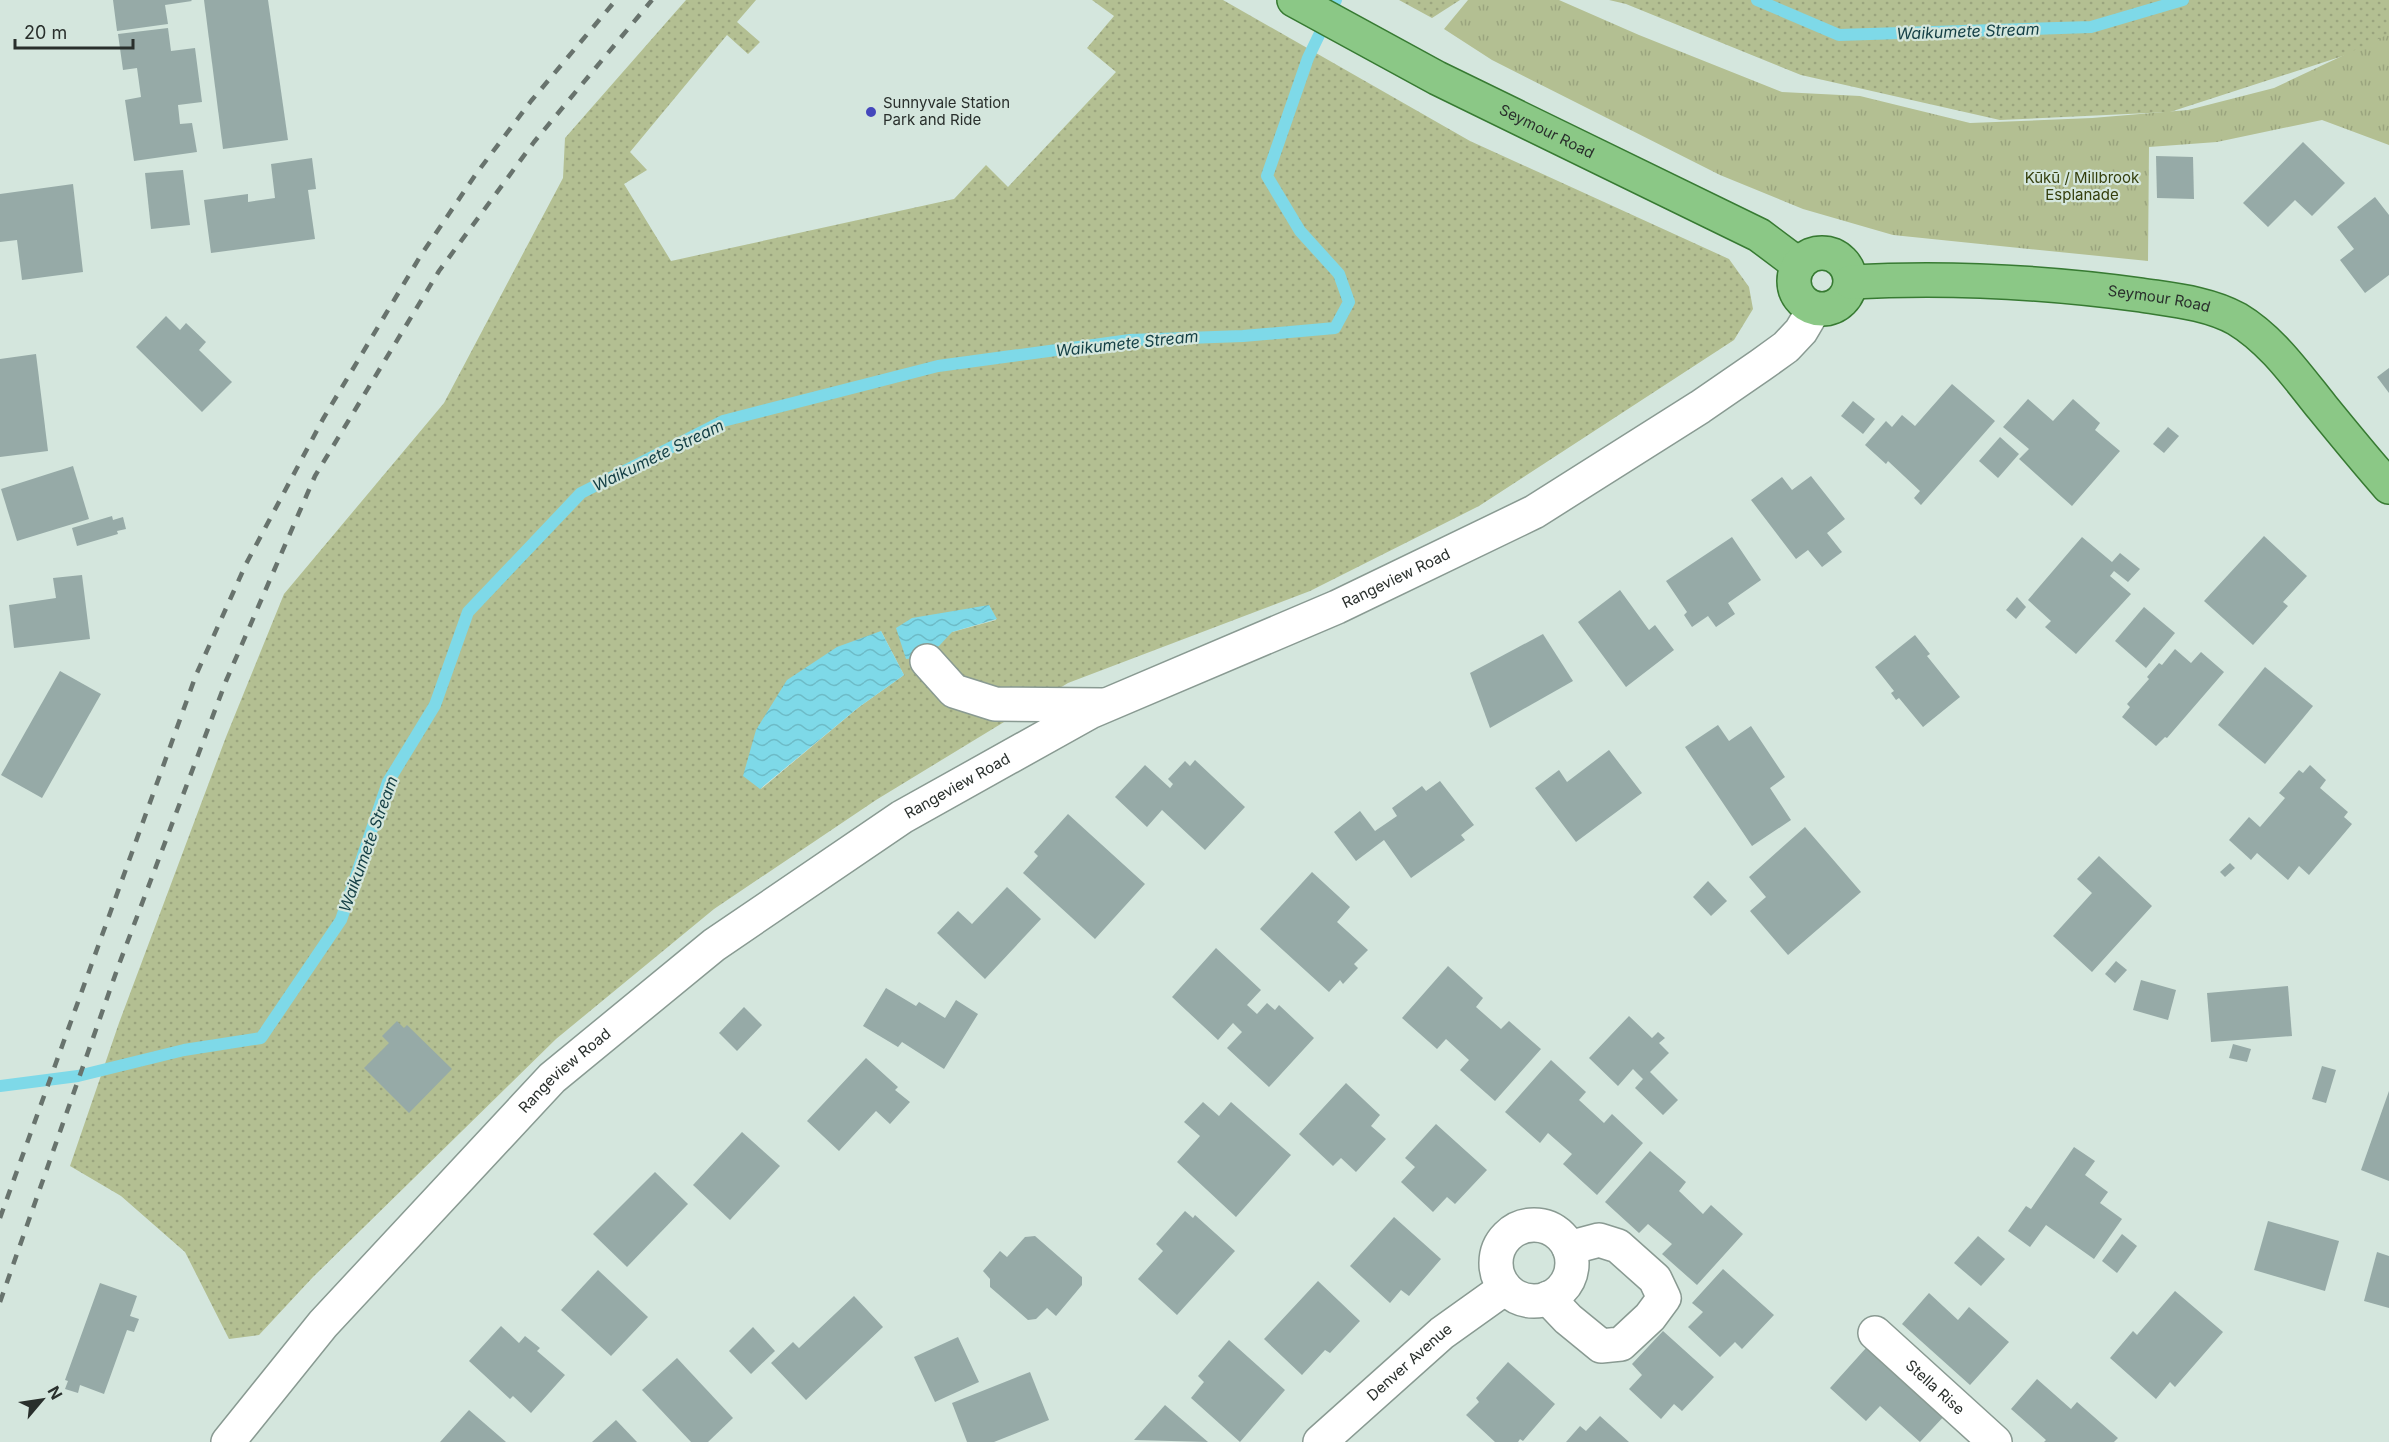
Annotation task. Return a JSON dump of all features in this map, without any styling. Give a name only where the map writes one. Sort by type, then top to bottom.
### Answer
[{"type":"main road","name":"Seymour Road","points":[[1294,0],[1437,78],[1759,235],[1799,265]]},
{"type":"main road","points":[[1827,253],[1841,260],[1850,274],[1851,282],[1847,296],[1836,307],[1814,309],[1802,301],[1794,287],[1793,280],[1799,265],[1811,255],[1827,253]]},
{"type":"main road","name":"Seymour Road","points":[[1851,282],[1922,280],[2065,286],[2182,301],[2211,308],[2237,319],[2282,358],[2389,487]]},
{"type":"street","name":"Rangeview Road","points":[[228,1442],[323,1324],[552,1078],[714,945],[902,817],[1106,705],[1337,607],[1534,512],[1700,407],[1786,347],[1801,331],[1814,309]]},
{"type":"street","points":[[927,661],[954,691],[994,704],[1106,705]]},
{"type":"street","points":[[1523,1226],[1547,1227],[1558,1233],[1569,1248],[1572,1267],[1569,1279],[1561,1290],[1539,1301],[1515,1296],[1505,1288],[1498,1277],[1497,1252],[1502,1241],[1511,1232],[1523,1226]]},
{"type":"street","points":[[1548,1298],[1568,1319],[1601,1346],[1621,1344],[1650,1317],[1664,1298],[1655,1279],[1618,1246],[1599,1240],[1569,1248]]},
{"type":"street","name":"Denver Avenue","points":[[1320,1442],[1442,1333],[1505,1288]]},
{"type":"street","name":"Stella Rise","points":[[1875,1333],[1995,1442]]},
{"type":"green space","points":[[686,0],[756,0],[737,22],[760,42],[748,54],[727,35],[630,152],[647,170],[624,184],[671,261],[954,199],[986,165],[1008,187],[1116,72],[1087,48],[1114,16],[1092,0],[1223,0],[1470,141],[1729,259],[1749,287],[1753,309],[1734,340],[1479,506],[1310,591],[1068,683],[876,800],[714,909],[556,1039],[313,1277],[259,1335],[229,1339],[185,1252],[121,1196],[70,1166],[119,1023],[226,737],[284,594],[444,403],[563,178],[565,138]],"holes":[[[989,605],[996,620],[952,632]],[[881,631],[904,675],[859,707],[761,789]]]},
{"type":"green space","points":[[1399,0],[1460,0],[1432,18]]},
{"type":"green space","name":"Kūkū / Millbrook Esplanade","points":[[1468,0],[1559,0],[1639,35],[1782,92],[1860,96],[1970,123],[2092,118],[2188,110],[2274,88],[2389,34],[2389,145],[2322,120],[2217,142],[2149,147],[2148,261],[1893,235],[1803,209],[1720,175],[1492,60],[1444,29]]},
{"type":"green space","points":[[1609,0],[2389,0],[2389,41],[2170,112],[2000,120],[1801,75],[1626,4]]},
{"type":"water","points":[[989,605],[997,619],[952,632],[939,646],[915,658],[906,659],[896,628],[912,618]]},
{"type":"water","points":[[881,631],[904,675],[859,707],[760,789],[743,776],[756,730],[787,680],[837,647]]},
{"type":"building","points":[[113,0],[192,1],[165,5],[168,24],[117,31]]},
{"type":"building","points":[[204,0],[268,0],[288,140],[223,149]]},
{"type":"building","points":[[168,28],[171,51],[195,48],[202,102],[178,105],[180,124],[192,123],[197,152],[134,161],[125,100],[141,97],[137,68],[123,70],[118,34]]},
{"type":"building","points":[[2303,142],[2345,183],[2312,216],[2295,200],[2268,227],[2243,203]]},
{"type":"building","points":[[2156,156],[2193,157],[2194,199],[2157,198]]},
{"type":"building","points":[[312,158],[316,189],[308,190],[315,239],[211,253],[204,200],[248,194],[248,202],[275,198],[271,164]]},
{"type":"building","points":[[183,170],[190,225],[151,229],[145,173]]},
{"type":"building","points":[[73,184],[83,272],[22,280],[17,240],[0,242],[0,194]]},
{"type":"building","points":[[2375,197],[2389,215],[2389,275],[2365,293],[2340,260],[2354,249],[2337,227]]},
{"type":"building","points":[[166,316],[180,330],[186,323],[206,342],[199,350],[232,382],[202,412],[136,347]]},
{"type":"building","points":[[36,354],[48,451],[0,457],[0,359]]},
{"type":"building","points":[[2389,368],[2389,393],[2377,377]]},
{"type":"building","points":[[1952,384],[1995,421],[1921,505],[1914,498],[1920,491],[1888,461],[1886,464],[1865,445],[1886,421],[1892,427],[1902,415],[1915,426]]},
{"type":"building","points":[[2028,399],[2053,421],[2073,399],[2100,423],[2095,430],[2120,451],[2072,506],[2019,459],[2029,449],[2003,427]]},
{"type":"building","points":[[1853,401],[1875,419],[1863,434],[1841,416]]},
{"type":"building","points":[[2168,427],[2179,436],[2164,453],[2153,444]]},
{"type":"building","points":[[2000,437],[2019,454],[1998,478],[1979,461]]},
{"type":"building","points":[[73,466],[89,519],[17,541],[1,489]]},
{"type":"building","points":[[1811,476],[1845,519],[1827,533],[1842,552],[1822,567],[1808,550],[1796,559],[1751,500],[1782,477],[1792,490]]},
{"type":"building","points":[[112,516],[113,520],[123,517],[126,529],[117,531],[118,534],[77,546],[72,528]]},
{"type":"building","points":[[2264,536],[2307,576],[2283,602],[2288,606],[2253,645],[2204,601]]},
{"type":"building","points":[[1732,537],[1761,580],[1728,603],[1735,614],[1716,627],[1708,616],[1692,627],[1684,615],[1687,612],[1666,581]]},
{"type":"building","points":[[2082,537],[2112,562],[2120,553],[2140,569],[2128,582],[2114,571],[2110,576],[2131,594],[2076,654],[2045,627],[2051,621],[2028,600]]},
{"type":"building","points":[[82,575],[90,639],[14,648],[9,605],[56,598],[53,578]]},
{"type":"building","points":[[1620,590],[1649,630],[1655,625],[1674,650],[1626,687],[1578,622]]},
{"type":"building","points":[[2017,597],[2026,607],[2016,619],[2006,610]]},
{"type":"building","points":[[2144,607],[2175,633],[2146,668],[2115,641]]},
{"type":"building","points":[[1543,634],[1573,681],[1490,728],[1470,673]]},
{"type":"building","points":[[1915,635],[1930,654],[1927,656],[1960,697],[1923,727],[1899,698],[1896,700],[1891,693],[1894,691],[1875,667]]},
{"type":"building","points":[[2175,649],[2191,663],[2201,652],[2224,672],[2167,738],[2165,737],[2156,746],[2122,717],[2130,707],[2127,704],[2149,679],[2147,677],[2159,663],[2162,665]]},
{"type":"building","points":[[2265,667],[2313,706],[2265,764],[2218,725]]},
{"type":"building","points":[[60,671],[101,694],[42,798],[1,775]]},
{"type":"building","points":[[1718,725],[1729,741],[1751,726],[1785,777],[1770,788],[1791,820],[1752,846],[1685,747]]},
{"type":"building","points":[[1609,750],[1642,793],[1576,842],[1535,788],[1559,770],[1567,782]]},
{"type":"building","points":[[1195,760],[1245,807],[1205,850],[1162,810],[1147,827],[1115,797],[1145,765],[1170,788],[1173,784],[1168,779],[1185,761],[1190,766]]},
{"type":"building","points":[[2310,765],[2326,780],[2320,788],[2348,812],[2344,817],[2352,824],[2309,875],[2299,866],[2288,880],[2257,853],[2251,860],[2229,840],[2249,817],[2260,827],[2285,798],[2279,793],[2299,770],[2303,773]]},
{"type":"building","points":[[1440,781],[1474,825],[1461,835],[1465,840],[1411,878],[1384,840],[1356,861],[1334,832],[1360,811],[1375,831],[1397,816],[1392,808],[1422,786],[1426,791]]},
{"type":"building","points":[[1068,814],[1145,884],[1095,939],[1023,873],[1038,856],[1034,852]]},
{"type":"building","points":[[1805,827],[1861,892],[1788,955],[1750,911],[1766,897],[1749,877]]},
{"type":"building","points":[[2099,856],[2152,906],[2092,972],[2053,936],[2092,893],[2077,879]]},
{"type":"building","points":[[2230,863],[2235,868],[2225,877],[2220,872]]},
{"type":"building","points":[[1312,872],[1350,907],[1337,922],[1368,950],[1354,964],[1358,968],[1343,984],[1340,980],[1329,992],[1260,929]]},
{"type":"building","points":[[1708,881],[1727,901],[1711,916],[1693,897]]},
{"type":"building","points":[[1007,887],[1041,919],[985,979],[937,933],[958,911],[972,924]]},
{"type":"building","points":[[1216,948],[1261,990],[1247,1005],[1257,1014],[1267,1003],[1275,1010],[1279,1005],[1314,1038],[1269,1087],[1227,1048],[1242,1032],[1233,1023],[1218,1040],[1172,997]]},
{"type":"building","points":[[2116,961],[2127,970],[2115,983],[2105,974]]},
{"type":"building","points":[[1448,966],[1483,998],[1476,1007],[1501,1029],[1509,1021],[1541,1049],[1495,1101],[1460,1070],[1469,1060],[1446,1039],[1437,1049],[1402,1018]]},
{"type":"building","points":[[2141,980],[2176,990],[2168,1020],[2133,1010]]},
{"type":"building","points":[[2288,986],[2292,1036],[2211,1042],[2207,993]]},
{"type":"building","points":[[886,988],[916,1006],[919,1002],[945,1018],[956,1000],[978,1014],[944,1069],[902,1042],[898,1047],[863,1026]]},
{"type":"building","points":[[744,1007],[762,1025],[737,1051],[719,1033]]},
{"type":"building","points":[[1629,1016],[1652,1038],[1658,1032],[1665,1038],[1659,1043],[1669,1053],[1650,1072],[1678,1100],[1663,1115],[1635,1088],[1643,1079],[1633,1069],[1618,1086],[1589,1058]]},
{"type":"building","points":[[397,1021],[404,1028],[407,1025],[452,1069],[409,1113],[364,1068],[389,1043],[382,1036]]},
{"type":"building","points":[[2233,1044],[2251,1049],[2247,1062],[2229,1058]]},
{"type":"building","points":[[866,1058],[898,1087],[895,1090],[910,1102],[890,1124],[876,1111],[839,1151],[807,1121]]},
{"type":"building","points":[[1551,1060],[1586,1092],[1579,1100],[1604,1123],[1612,1114],[1643,1143],[1597,1195],[1563,1164],[1572,1154],[1548,1133],[1540,1143],[1505,1112]]},
{"type":"building","points":[[2322,1066],[2336,1070],[2326,1103],[2312,1099]]},
{"type":"building","points":[[1346,1083],[1380,1115],[1371,1126],[1386,1139],[1356,1172],[1341,1158],[1333,1166],[1299,1134]]},
{"type":"building","points":[[2389,1091],[2389,1181],[2361,1170]]},
{"type":"building","points":[[1203,1102],[1219,1116],[1231,1102],[1291,1155],[1236,1217],[1177,1162],[1200,1136],[1184,1122]]},
{"type":"building","points":[[1436,1124],[1487,1170],[1455,1204],[1447,1197],[1433,1212],[1401,1182],[1415,1167],[1405,1158]]},
{"type":"building","points":[[742,1132],[780,1166],[730,1220],[693,1185]]},
{"type":"building","points":[[2074,1147],[2095,1161],[2085,1175],[2108,1192],[2100,1203],[2122,1219],[2094,1259],[2046,1225],[2030,1247],[2008,1231],[2026,1206],[2031,1209]]},
{"type":"building","points":[[1650,1151],[1686,1182],[1679,1191],[1703,1214],[1711,1205],[1743,1234],[1697,1285],[1662,1254],[1672,1244],[1648,1224],[1639,1233],[1605,1202]]},
{"type":"building","points":[[655,1172],[688,1204],[627,1267],[593,1234]]},
{"type":"building","points":[[1185,1211],[1193,1218],[1195,1215],[1235,1251],[1177,1315],[1138,1279],[1163,1251],[1156,1244]]},
{"type":"building","points":[[1394,1217],[1441,1259],[1409,1296],[1401,1290],[1390,1303],[1350,1266]]},
{"type":"building","points":[[2268,1221],[2339,1241],[2325,1291],[2254,1270]]},
{"type":"building","points":[[2122,1234],[2137,1246],[2117,1273],[2102,1261]]},
{"type":"building","points":[[1035,1236],[1082,1277],[1082,1285],[1056,1316],[1047,1308],[1036,1319],[1028,1320],[990,1287],[990,1279],[983,1271],[1000,1251],[1007,1257],[1025,1237]]},
{"type":"building","points":[[1978,1236],[2005,1259],[1981,1286],[1954,1263]]},
{"type":"building","points":[[2377,1252],[2389,1256],[2389,1308],[2364,1301]]},
{"type":"building","points":[[1723,1269],[1774,1315],[1742,1349],[1735,1342],[1720,1357],[1688,1327],[1703,1312],[1692,1303]]},
{"type":"building","points":[[598,1270],[648,1317],[611,1356],[561,1310]]},
{"type":"building","points":[[1318,1281],[1360,1321],[1330,1353],[1325,1350],[1302,1375],[1264,1339]]},
{"type":"building","points":[[100,1283],[137,1296],[130,1316],[139,1319],[134,1332],[127,1330],[104,1394],[80,1385],[78,1393],[65,1389],[68,1381],[65,1380]]},
{"type":"building","points":[[2175,1291],[2223,1332],[2175,1387],[2170,1382],[2156,1399],[2110,1358],[2133,1331],[2137,1335]]},
{"type":"building","points":[[1929,1293],[1958,1320],[1969,1307],[2009,1342],[1970,1385],[1902,1324]]},
{"type":"building","points":[[854,1296],[883,1327],[806,1400],[771,1363],[793,1342],[799,1348]]},
{"type":"building","points":[[501,1326],[519,1343],[525,1336],[540,1348],[537,1351],[565,1375],[531,1413],[513,1396],[510,1399],[469,1361]]},
{"type":"building","points":[[753,1327],[775,1351],[751,1374],[729,1351]]},
{"type":"building","points":[[1663,1331],[1714,1377],[1682,1411],[1674,1404],[1661,1419],[1629,1389],[1642,1375],[1632,1364]]},
{"type":"building","points":[[958,1337],[979,1382],[935,1402],[914,1357]]},
{"type":"building","points":[[1229,1340],[1285,1390],[1240,1442],[1191,1398],[1204,1382],[1198,1376]]},
{"type":"building","points":[[1866,1348],[1900,1378],[1908,1369],[1946,1414],[1920,1442],[1880,1406],[1866,1421],[1830,1388]]},
{"type":"building","points":[[677,1358],[733,1418],[708,1442],[691,1442],[642,1390]]},
{"type":"building","points":[[1508,1362],[1555,1404],[1523,1441],[1520,1439],[1518,1442],[1495,1442],[1466,1415],[1479,1402],[1476,1398]]},
{"type":"building","points":[[1030,1372],[1049,1420],[994,1442],[967,1442],[952,1403]]},
{"type":"building","points":[[2037,1379],[2071,1409],[2077,1402],[2118,1438],[2114,1442],[2044,1442],[2046,1440],[2011,1409]]},
{"type":"building","points":[[1165,1405],[1208,1442],[1134,1440]]},
{"type":"building","points":[[469,1410],[506,1442],[440,1442]]},
{"type":"building","points":[[1600,1416],[1629,1442],[1566,1442],[1580,1426],[1586,1431]]},
{"type":"building","points":[[616,1420],[637,1442],[592,1442]]},
{"type":"waterway","name":"Waikumete Stream","points":[[0,1086],[78,1076],[184,1050],[261,1038],[341,920],[388,782],[435,705],[468,612],[581,493],[723,421],[938,366],[1130,340],[1243,336],[1335,328],[1349,302],[1339,274],[1300,231],[1267,176],[1308,58],[1336,0]]},
{"type":"waterway","name":"Waikumete Stream","points":[[1757,0],[1839,35],[2091,27],[2183,0]]},
{"type":"railway","points":[[0,1218],[196,675],[246,564],[323,419],[421,255],[476,174],[531,101],[616,0]]},
{"type":"railway","points":[[0,1302],[118,967],[226,681],[315,476],[439,271],[534,142],[652,0]]},
{"type":"place","name":"Sunnyvale Station Park and Ride","points":[[871,112]]}]
